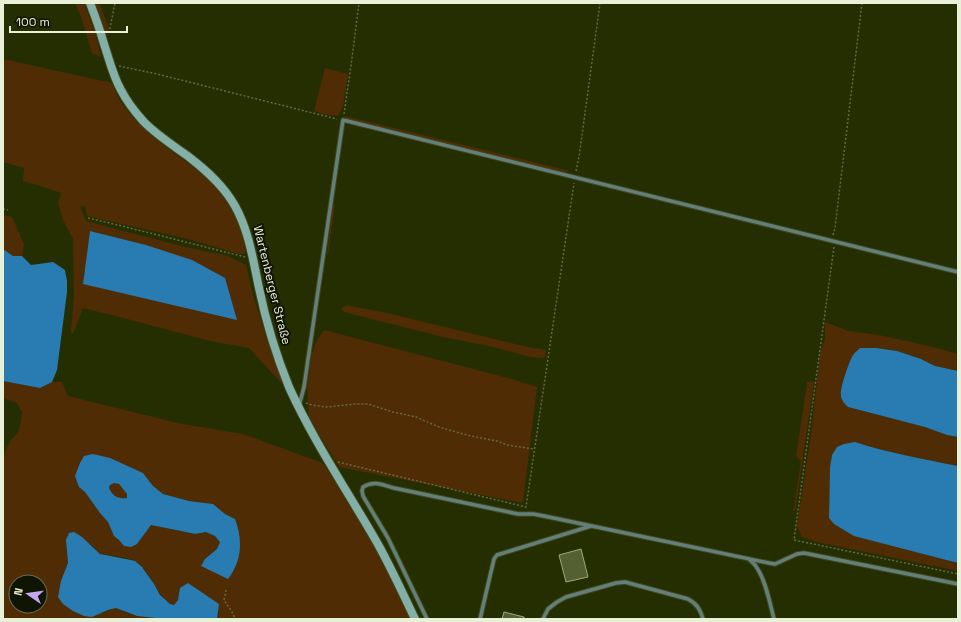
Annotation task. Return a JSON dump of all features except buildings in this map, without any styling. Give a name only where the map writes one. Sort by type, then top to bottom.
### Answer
[{"type":"main road","name":"Wartenberger Straße","points":[[90,3],[120,90],[145,123],[211,175],[229,196],[242,220],[247,234],[266,320],[289,386],[300,404],[327,459],[376,540],[415,619]]},
{"type":"lane","points":[[300,404],[304,387],[342,120],[958,272]]},
{"type":"lane","points":[[427,619],[388,538],[364,496],[362,491],[363,487],[368,484],[375,483],[518,514],[533,514],[775,564],[804,552],[958,584]]},
{"type":"lane","points":[[480,619],[494,559],[497,555],[592,526]]},
{"type":"lane","points":[[748,558],[759,570],[763,579],[774,619]]},
{"type":"lane","points":[[543,619],[548,609],[566,597],[609,585],[626,582],[688,599],[696,603],[703,619]]},
{"type":"path","points":[[105,46],[109,36],[115,3]]},
{"type":"path","points":[[110,64],[157,74],[342,120],[359,3]]},
{"type":"path","points":[[327,459],[526,506],[600,3]]},
{"type":"path","points":[[862,3],[833,236],[834,252],[824,312],[794,540],[958,574]]},
{"type":"path","points":[[3,209],[8,210]]},
{"type":"path","points":[[88,218],[253,259]]},
{"type":"path","points":[[300,404],[326,407],[368,404],[416,417],[439,427],[471,436],[497,441],[507,445],[534,449]]},
{"type":"path","points":[[226,590],[224,600],[235,619]]},
{"type":"shaded area","points":[[75,3],[84,3],[95,32],[101,57],[92,53]]},
{"type":"shaded area","points":[[95,3],[99,3],[109,28],[108,34],[106,34]]},
{"type":"shaded area","points":[[3,59],[112,83],[125,108],[134,119],[166,147],[208,178],[225,199],[240,227],[246,251],[244,254],[239,254],[188,239],[87,216],[85,207],[80,206],[86,221],[181,246],[228,256],[246,265],[253,295],[270,349],[284,386],[249,348],[210,341],[83,308],[73,334],[71,332],[74,296],[73,239],[63,220],[58,203],[61,193],[23,181],[24,168],[3,162]],"holes":[[[90,231],[146,245],[83,284]]]},
{"type":"shaded area","points":[[325,68],[348,74],[343,107],[339,115],[329,115],[314,111]]},
{"type":"shaded area","points":[[345,116],[570,171],[564,172],[553,170],[353,121],[346,119]]},
{"type":"shaded area","points":[[335,204],[328,255],[333,205]]},
{"type":"shaded area","points":[[3,215],[12,217],[24,244],[22,256],[13,256],[3,249]]},
{"type":"shaded area","points":[[346,305],[546,350],[545,357],[530,357],[344,312],[341,309]]},
{"type":"shaded area","points":[[825,322],[848,331],[879,335],[958,354],[958,371],[935,366],[921,359],[897,351],[876,348],[860,348],[848,366],[840,396],[848,407],[958,437],[958,466],[893,453],[855,442],[832,455],[830,467],[829,518],[834,524],[843,529],[902,548],[958,563],[958,571],[817,542],[802,537],[797,526],[811,434],[820,354],[825,338]]},
{"type":"shaded area","points":[[324,330],[512,379],[537,387],[523,503],[339,467],[309,418],[307,386],[312,354],[316,342]]},
{"type":"shaded area","points":[[3,381],[40,388],[52,382],[62,382],[68,396],[182,424],[243,434],[323,463],[370,538],[411,619],[217,619],[219,612],[180,588],[178,600],[174,605],[168,602],[163,598],[146,572],[136,562],[100,553],[88,543],[66,540],[68,563],[65,572],[103,613],[116,608],[137,616],[165,619],[3,619],[3,459],[10,441],[18,433],[21,422],[22,412],[17,403],[3,398]],"holes":[[[143,473],[153,486],[163,494],[189,501],[213,504],[225,514],[235,519],[228,579],[205,559],[217,549],[220,542],[215,536],[206,532],[195,534],[151,525],[137,544],[124,546],[114,536],[108,522],[85,492]]]},
{"type":"shaded area","points":[[807,382],[814,382],[795,512],[793,509],[801,461],[796,456]]},
{"type":"shaded area","points":[[114,483],[119,484],[127,494],[127,498],[118,498],[113,494],[109,488],[110,485]]},
{"type":"water","points":[[90,231],[146,245],[192,260],[225,278],[237,320],[83,284]]},
{"type":"water","points":[[3,249],[13,256],[22,256],[31,265],[53,262],[65,270],[67,292],[57,370],[52,382],[40,388],[3,381]]},
{"type":"water","points":[[860,348],[876,348],[897,351],[921,359],[935,366],[958,371],[958,437],[848,407],[841,398],[841,388],[851,359]]},
{"type":"water","points":[[855,442],[893,453],[958,466],[958,563],[854,536],[834,524],[829,518],[830,467],[832,455],[837,447]]},
{"type":"water","points":[[93,454],[110,458],[143,473],[153,486],[163,494],[189,501],[213,504],[225,514],[235,519],[238,527],[240,550],[236,565],[228,579],[201,566],[205,559],[217,549],[220,542],[215,536],[206,532],[195,534],[151,525],[137,544],[131,547],[124,546],[114,536],[108,522],[85,492],[79,487],[75,476],[84,456]],"holes":[[[114,483],[119,484],[127,494],[127,498],[116,496],[109,488],[110,485]]]},
{"type":"water","points":[[74,532],[82,537],[100,554],[135,561],[142,567],[160,595],[170,604],[174,605],[178,600],[180,588],[188,583],[219,604],[217,619],[165,619],[137,616],[116,608],[92,617],[84,616],[73,611],[63,604],[58,597],[61,581],[68,563],[66,540],[69,533]]}]
